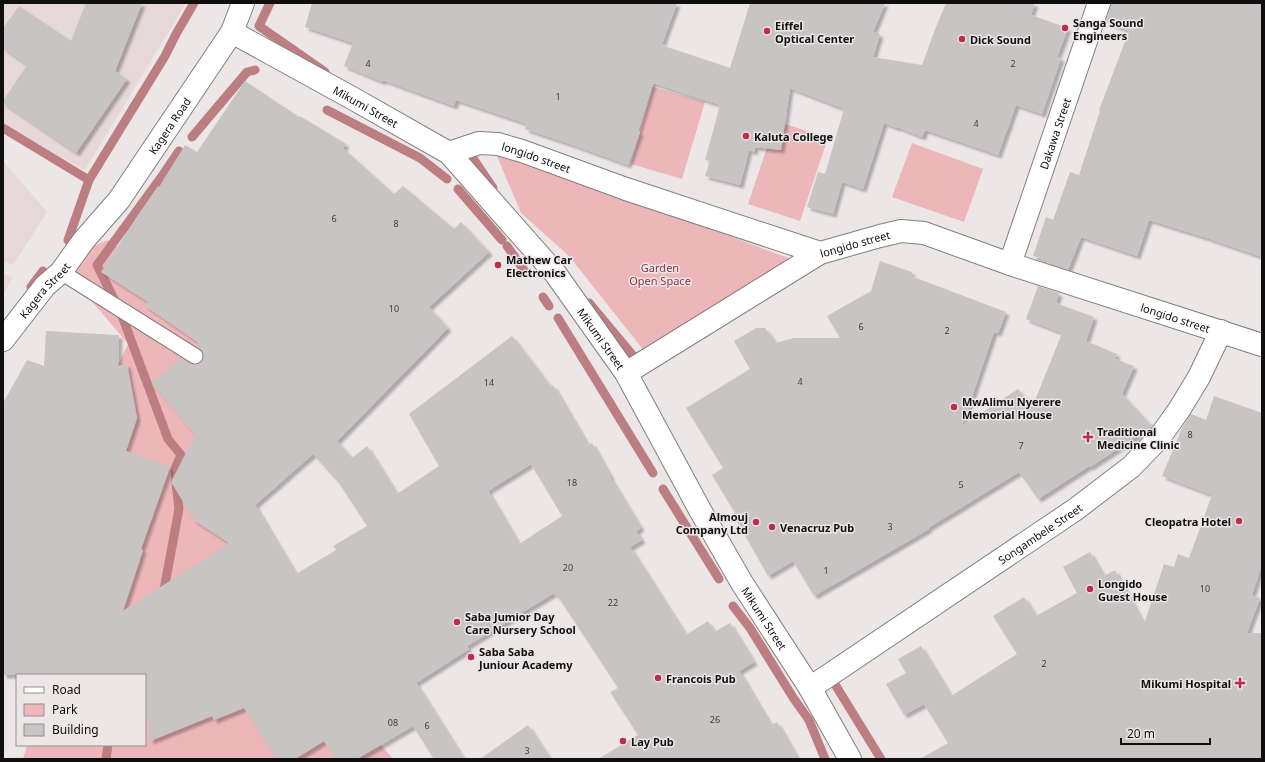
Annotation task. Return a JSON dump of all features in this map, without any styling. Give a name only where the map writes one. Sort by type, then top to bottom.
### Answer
[{"type":"street","name":"Kagera Road","points":[[84,240],[119,200],[232,32],[243,3]]},
{"type":"street","name":"Dakawa Street","points":[[1010,264],[1099,3]]},
{"type":"street","name":"Mikumi Street","points":[[232,32],[449,153],[555,273],[626,373],[700,510],[742,583],[810,688],[850,759]]},
{"type":"street","name":"longido street","points":[[449,153],[479,143],[498,144],[522,151],[626,189],[820,253],[901,231],[924,233],[1010,264],[1262,345]]},
{"type":"street","name":"Kagera Street","points":[[3,340],[45,286],[62,272],[84,240]]},
{"type":"street","points":[[626,373],[820,253]]},
{"type":"street","name":"Songambele Street","points":[[810,688],[1076,509],[1131,467],[1159,438],[1179,410],[1199,377],[1221,331]]},
{"type":"lane","points":[[62,272],[195,356]]},
{"type":"shaded area","points":[[3,3],[186,3],[85,170],[3,125]]},
{"type":"shaded area","points":[[3,161],[47,212],[13,265],[3,261]]},
{"type":"shaded area","points":[[3,273],[13,278],[3,294]]},
{"type":"green space","points":[[653,87],[705,102],[682,179],[631,164]]},
{"type":"green space","points":[[776,121],[828,138],[800,221],[748,204]]},
{"type":"green space","points":[[912,143],[983,169],[964,222],[892,197]]},
{"type":"green space","name":"Garden Open Space","points":[[494,149],[794,260],[645,352],[569,256],[521,213]]},
{"type":"green space","points":[[108,240],[194,303],[244,388],[255,658],[371,733],[393,759],[23,759],[27,746],[146,746],[146,674],[50,674],[103,396],[128,344],[58,261]]},
{"type":"building","points":[[86,3],[142,3],[115,71],[127,79],[76,153],[3,103],[27,65],[3,48],[3,28],[19,6],[71,41]]},
{"type":"building","points":[[312,3],[677,3],[662,44],[665,45],[664,46],[730,68],[750,3],[885,3],[873,32],[880,34],[873,57],[922,65],[946,3],[1035,3],[1031,15],[1068,28],[1057,57],[1061,58],[1042,114],[1016,105],[998,155],[925,130],[922,137],[884,123],[863,189],[842,182],[833,214],[807,207],[818,172],[825,174],[844,109],[790,88],[781,150],[755,147],[754,152],[749,150],[740,185],[705,176],[710,161],[705,160],[720,105],[653,83],[638,131],[640,132],[628,165],[525,129],[527,124],[456,100],[454,106],[383,80],[383,82],[344,66],[353,43],[305,27]]},
{"type":"building","points":[[1111,3],[1262,3],[1262,257],[1149,220],[1137,256],[1081,237],[1068,270],[1047,263],[1048,261],[1033,256],[1046,217],[1053,220],[1070,172],[1079,175],[1100,111],[1099,110],[1129,31],[1106,22]]},
{"type":"building","points":[[245,81],[299,117],[300,116],[346,144],[343,148],[394,194],[403,186],[454,229],[461,222],[489,252],[429,307],[448,328],[337,441],[352,458],[367,446],[397,494],[439,466],[409,414],[512,336],[551,387],[553,385],[588,445],[592,443],[610,477],[641,528],[636,531],[642,540],[630,547],[686,635],[708,621],[714,632],[730,623],[754,662],[739,671],[771,725],[777,722],[798,759],[598,759],[638,735],[610,692],[618,688],[557,595],[556,596],[554,593],[467,646],[469,649],[416,683],[464,759],[434,759],[413,726],[357,759],[336,759],[324,741],[295,759],[277,759],[244,708],[214,720],[212,716],[150,741],[146,701],[146,674],[3,675],[3,403],[27,360],[44,366],[46,331],[119,335],[118,366],[127,364],[137,418],[126,451],[170,467],[141,549],[143,550],[123,611],[229,543],[195,521],[171,482],[195,435],[152,383],[181,358],[191,364],[200,364],[204,356],[203,352],[196,346],[199,343],[145,306],[148,302],[101,272],[136,218],[158,186],[159,187],[185,145],[197,152]],"holes":[[[313,454],[339,483],[367,526],[333,546],[336,550],[296,574],[255,505]],[[531,464],[562,516],[519,544],[488,491]]]},
{"type":"building","points":[[880,261],[912,272],[911,276],[1006,312],[998,333],[994,332],[962,426],[1018,389],[1032,408],[1062,333],[1026,319],[1038,286],[1059,293],[1056,303],[1094,317],[1086,341],[1117,354],[1115,359],[1134,366],[1122,394],[1152,426],[1038,499],[1019,472],[928,528],[929,529],[814,596],[793,561],[768,576],[733,514],[735,513],[712,475],[723,468],[686,408],[750,369],[734,341],[756,328],[765,328],[776,343],[794,338],[840,338],[827,316],[871,291]]},
{"type":"building","points":[[1214,396],[1262,413],[1262,564],[1252,595],[1260,598],[1247,633],[1262,633],[1262,759],[920,759],[948,743],[924,704],[904,715],[886,684],[906,673],[898,659],[921,646],[951,696],[1017,654],[993,616],[1024,597],[1036,616],[1077,593],[1063,567],[1090,552],[1104,576],[1115,570],[1144,624],[1164,564],[1174,567],[1178,554],[1189,558],[1212,495],[1162,476],[1182,428],[1191,414],[1206,420]]},
{"type":"building","points":[[528,725],[550,759],[480,759]]},
{"type":"waterway","points":[[70,242],[68,240],[89,180],[165,56],[194,3]]},
{"type":"waterway","points":[[270,3],[259,26],[325,72]]},
{"type":"waterway","points":[[192,137],[247,72],[255,70]]},
{"type":"waterway","points":[[327,110],[420,158],[447,179]]},
{"type":"waterway","points":[[3,128],[89,180]]},
{"type":"waterway","points":[[466,148],[493,188]]},
{"type":"waterway","points":[[116,303],[97,265],[179,151]]},
{"type":"waterway","points":[[458,189],[502,240]]},
{"type":"waterway","points":[[507,246],[526,273]]},
{"type":"waterway","points":[[31,287],[43,271]]},
{"type":"waterway","points":[[543,297],[549,306]]},
{"type":"waterway","points":[[589,303],[634,357]]},
{"type":"waterway","points":[[122,316],[168,439],[181,455],[175,469],[179,509],[163,595]]},
{"type":"waterway","points":[[558,318],[653,473]]},
{"type":"waterway","points":[[663,489],[719,579]]},
{"type":"waterway","points":[[733,606],[750,628],[794,699],[809,720],[825,759]]},
{"type":"waterway","points":[[836,686],[881,759]]},
{"type":"waterway","points":[[106,759],[108,746]]},
{"type":"place","name":"Sanga Sound Engineers","points":[[1065,28]]},
{"type":"place","name":"Eiffel Optical Center","points":[[767,31]]},
{"type":"place","name":"Dick Sound","points":[[962,39]]},
{"type":"place","name":"Kaluta College","points":[[746,136]]},
{"type":"place","name":"Mathew Car Electronics","points":[[498,265]]},
{"type":"place","name":"MwAlimu Nyerere Memorial House","points":[[954,407]]},
{"type":"place","name":"Traditional Medicine Clinic","points":[[1088,437]]},
{"type":"place","name":"Cleopatra Hotel","points":[[1239,521]]},
{"type":"place","name":"Almouj Company Ltd","points":[[756,522]]},
{"type":"place","name":"Venacruz Pub","points":[[772,527]]},
{"type":"place","name":"Longido Guest House","points":[[1090,589]]},
{"type":"place","name":"Saba Jumior Day Care Nursery School","points":[[457,622]]},
{"type":"place","name":"Saba Saba Juniour Academy","points":[[471,657]]},
{"type":"place","name":"Francois Pub","points":[[658,678]]},
{"type":"place","name":"Mikumi Hospital","points":[[1240,683]]},
{"type":"place","name":"Lay Pub","points":[[623,741]]}]
